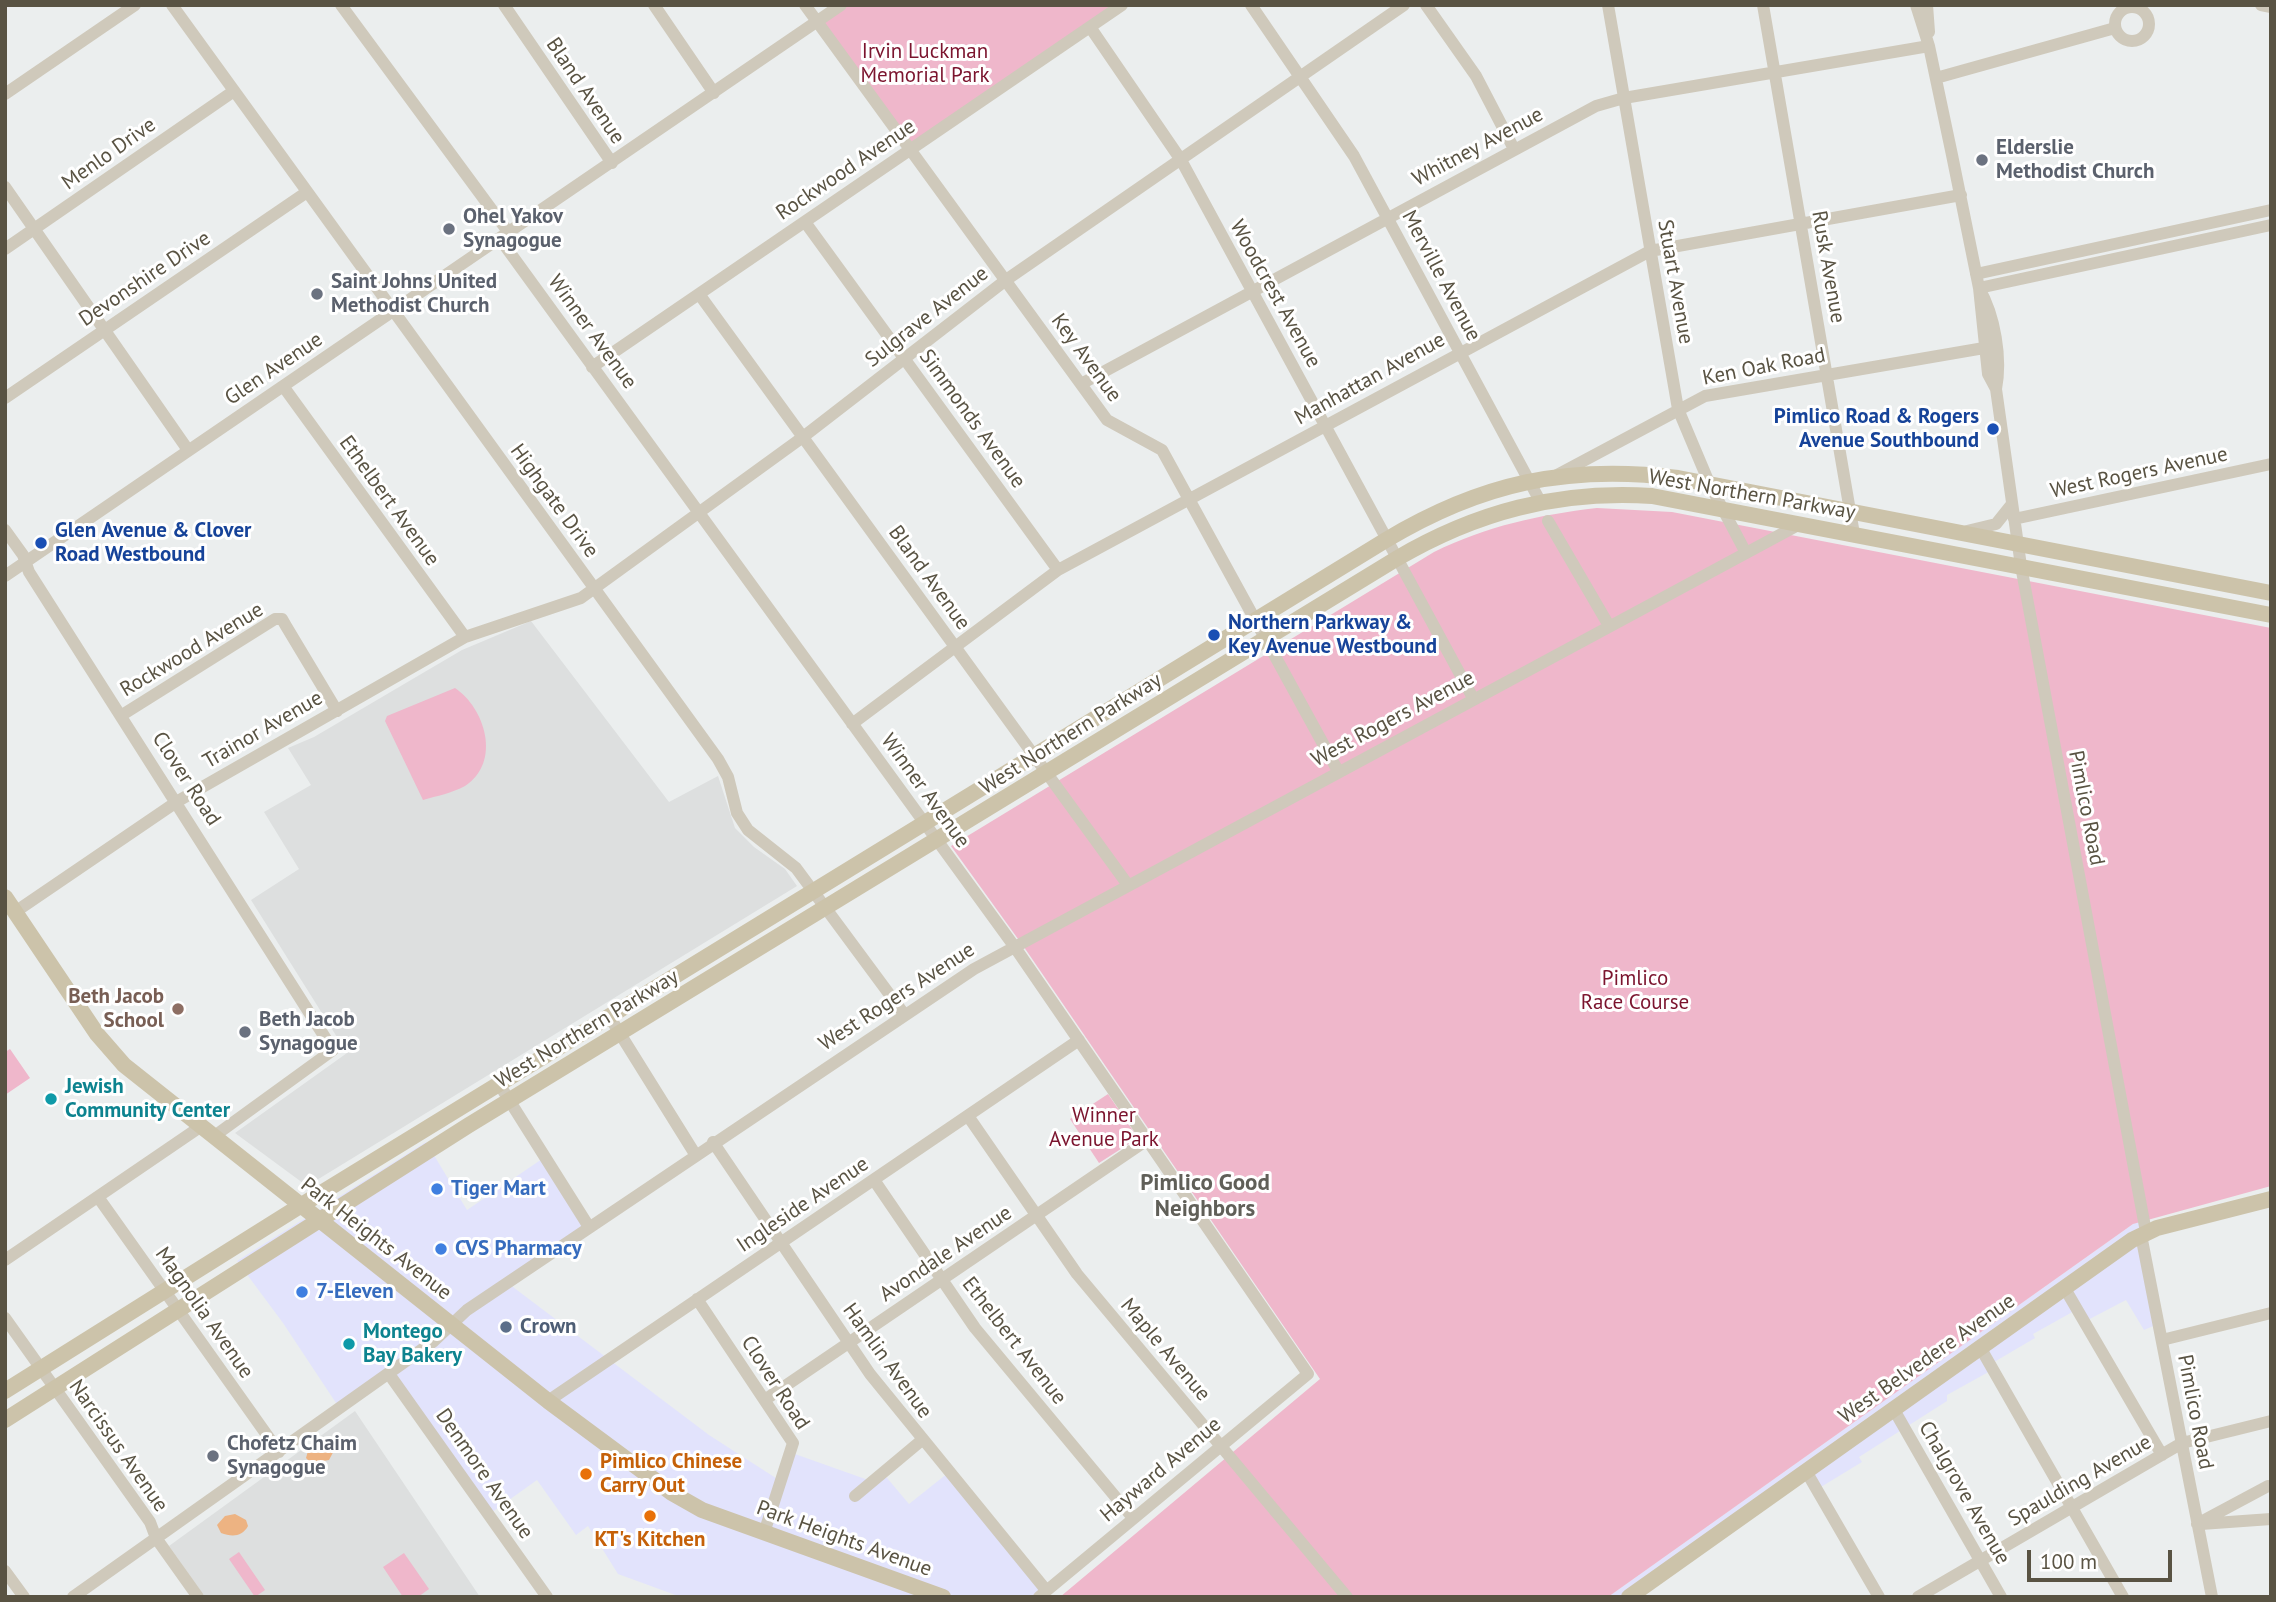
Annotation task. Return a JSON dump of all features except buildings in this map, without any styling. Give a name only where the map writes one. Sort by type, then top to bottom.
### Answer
[{"type":"main road","name":"West Northern Parkway","points":[[5,1391],[300,1206],[1386,540],[1466,499],[1555,476],[1626,472],[1710,485],[2271,593]]},
{"type":"main road","name":"West Northern Parkway","points":[[5,1420],[317,1220],[509,1101],[1396,559],[1463,524],[1541,501],[1626,494],[1723,509],[2271,615]]},
{"type":"main road","name":"Park Heights Avenue","points":[[5,897],[116,1057],[317,1220],[548,1401],[679,1497],[764,1533],[943,1597]]},
{"type":"main road","name":"West Belvedere Avenue","points":[[1629,1597],[2064,1287],[2144,1234],[2271,1199]]},
{"type":"main road","points":[[205,1291],[215,1273],[297,1218],[300,1206]]},
{"type":"street","points":[[5,94],[135,5]]},
{"type":"street","name":"Highgate Drive","points":[[172,5],[724,768],[742,822],[762,842],[788,860],[814,890],[904,1014]]},
{"type":"street","name":"Winner Avenue","points":[[341,5],[504,236],[592,367],[1014,946],[1308,1374]]},
{"type":"street","name":"Bland Avenue","points":[[503,5],[612,163]]},
{"type":"street","points":[[654,5],[714,93]]},
{"type":"street","name":"Key Avenue","points":[[804,5],[1111,424],[1158,446],[1338,771]]},
{"type":"street","name":"Glen Avenue","points":[[5,576],[841,5]]},
{"type":"street","name":"Rockwood Avenue","points":[[592,367],[1122,5]]},
{"type":"street","name":"Merville Avenue","points":[[1251,5],[1354,156],[1541,501]]},
{"type":"street","name":"Sulgrave Avenue","points":[[465,638],[569,604],[593,588],[803,437],[1006,280],[1404,5]]},
{"type":"street","points":[[1426,5],[1476,76],[1514,149]]},
{"type":"street","name":"Stuart Avenue","points":[[1608,5],[1678,409],[1710,485],[1746,553]]},
{"type":"street","name":"Rusk Avenue","points":[[1763,5],[1854,534]]},
{"type":"street","name":"Pimlico Road","points":[[1916,5],[1929,46],[1961,195],[1979,288],[1988,374],[1996,389]]},
{"type":"street","name":"Pimlico Road","points":[[1927,5],[1929,46]]},
{"type":"street","points":[[2262,5],[2271,7]]},
{"type":"street","points":[[2128,6],[2139,8],[2147,14],[2150,26],[2141,39],[2126,40],[2115,27],[2119,13],[2128,6]]},
{"type":"street","name":"Woodcrest Avenue","points":[[1090,27],[1181,160],[1473,698]]},
{"type":"street","points":[[1936,78],[2115,27]]},
{"type":"street","name":"Whitney Avenue","points":[[1082,384],[1596,106],[1624,98],[1929,46]]},
{"type":"street","name":"Menlo Drive","points":[[5,249],[234,91]]},
{"type":"street","points":[[5,187],[188,450]]},
{"type":"street","name":"Devonshire Drive","points":[[5,398],[307,192]]},
{"type":"street","name":"Manhattan Avenue","points":[[852,723],[1058,570],[1650,251],[1961,195]]},
{"type":"street","points":[[1976,274],[2271,210]]},
{"type":"street","name":"Simmonds Avenue","points":[[805,222],[1058,570]]},
{"type":"street","points":[[1979,288],[2271,225]]},
{"type":"street","name":"Pimlico Road","points":[[1979,288],[1987,302],[1994,338],[1999,372],[1996,389],[2021,566],[2144,1234],[2161,1340],[2212,1597]]},
{"type":"street","name":"Bland Avenue","points":[[699,294],[1128,885]]},
{"type":"street","points":[[1984,348],[1994,338]]},
{"type":"street","name":"Ken Oak Road","points":[[1555,476],[1678,409],[1712,394],[1984,348]]},
{"type":"street","name":"Ethelbert Avenue","points":[[283,386],[465,638]]},
{"type":"street","name":"West Rogers Avenue","points":[[2014,519],[2271,464]]},
{"type":"street","points":[[1959,533],[1996,524],[2012,504]]},
{"type":"street","points":[[1548,521],[1608,624]]},
{"type":"street","name":"West Rogers Avenue","points":[[78,1595],[389,1374],[451,1326],[467,1310],[904,1014],[1014,946],[1608,624],[1800,524]]},
{"type":"street","name":"Clover Road","points":[[5,530],[333,1050],[207,1132]]},
{"type":"street","name":"Rockwood Avenue","points":[[122,715],[268,621],[282,619],[337,711]]},
{"type":"street","name":"Trainor Avenue","points":[[16,912],[178,801],[465,638]]},
{"type":"street","points":[[609,1017],[695,1154]]},
{"type":"street","name":"Ingleside Avenue","points":[[548,1401],[1079,1041]]},
{"type":"street","points":[[499,1084],[589,1227]]},
{"type":"street","name":"Maple Avenue","points":[[968,1116],[1072,1268],[1347,1597]]},
{"type":"street","points":[[5,1260],[98,1197],[207,1132]]},
{"type":"street","name":"Avondale Avenue","points":[[766,1399],[1147,1140]]},
{"type":"street","name":"Hamlin Avenue","points":[[713,1142],[848,1342],[1042,1594]]},
{"type":"street","name":"Ethelbert Avenue","points":[[874,1180],[975,1328],[1133,1518]]},
{"type":"street","name":"Magnolia Avenue","points":[[98,1197],[279,1452]]},
{"type":"street","points":[[2064,1287],[2162,1455]]},
{"type":"street","name":"Clover Road","points":[[697,1299],[790,1436],[793,1448],[764,1533]]},
{"type":"street","points":[[2161,1340],[2271,1313]]},
{"type":"street","name":"Narcissus Avenue","points":[[5,1318],[150,1522],[156,1538],[198,1597]]},
{"type":"street","points":[[1980,1347],[2123,1597]]},
{"type":"street","name":"Denmore Avenue","points":[[389,1374],[547,1597]]},
{"type":"street","name":"Hayward Avenue","points":[[1042,1594],[1308,1374]]},
{"type":"street","name":"Chalgrove Avenue","points":[[1893,1408],[2001,1597]]},
{"type":"street","name":"Spaulding Avenue","points":[[1919,1597],[2182,1444],[2271,1421]]},
{"type":"street","points":[[855,1496],[922,1440]]},
{"type":"street","points":[[1806,1471],[1879,1597]]},
{"type":"street","points":[[2197,1524],[2268,1486]]},
{"type":"street","points":[[2197,1524],[2271,1519]]},
{"type":"street","points":[[5,1571],[24,1597]]},
{"type":"shaded area","points":[[531,621],[669,802],[718,776],[735,828],[754,847],[785,869],[797,886],[307,1186],[235,1133],[347,1053],[251,900],[299,869],[264,812],[311,785],[288,748],[314,737],[462,650]]},
{"type":"shaded area","points":[[426,1142],[467,1210],[545,1157],[588,1230],[509,1284],[709,1435],[782,1482],[792,1453],[871,1481],[882,1472],[909,1504],[948,1473],[1047,1597],[681,1597],[618,1574],[588,1526],[576,1535],[537,1480],[488,1515],[388,1375],[340,1409],[283,1323],[237,1261]]},
{"type":"shaded area","points":[[2142,1220],[2158,1324],[2144,1330],[2126,1300],[2084,1322],[2076,1310],[2033,1334],[2035,1338],[1989,1365],[1992,1370],[1947,1395],[1947,1401],[1859,1457],[1862,1462],[1816,1490],[1805,1472],[1629,1597],[1608,1597],[2133,1224]]},
{"type":"shaded area","points":[[355,1411],[480,1597],[205,1597],[169,1546]]},
{"type":"shaded area","points":[[336,1438],[338,1443],[329,1460],[311,1463],[306,1458],[308,1451]]},
{"type":"shaded area","points":[[235,1514],[246,1520],[246,1530],[236,1535],[221,1533],[217,1525],[225,1516]]},
{"type":"green space","name":"Irvin Luckman Memorial Park","points":[[849,5],[1114,5],[911,145],[823,23]]},
{"type":"green space","name":"Pimlico Race Course","points":[[1597,508],[1672,512],[2271,628],[2271,1186],[2133,1224],[1608,1597],[1060,1597],[1320,1379],[1026,950],[951,846],[1434,552],[1474,535],[1513,523]]},
{"type":"green space","points":[[455,688],[466,697],[481,721],[486,750],[483,763],[476,776],[465,786],[423,800],[385,721],[387,716]]},
{"type":"green space","points":[[10,1049],[30,1078],[5,1095],[5,1052]]},
{"type":"green space","name":"Winner Avenue Park","points":[[1108,1094],[1138,1138],[1099,1163],[1070,1119]]},
{"type":"green space","points":[[239,1552],[265,1590],[255,1597],[229,1559]]},
{"type":"green space","points":[[404,1553],[429,1589],[418,1597],[403,1597],[383,1567]]},
{"type":"place","name":"Elderslie Methodist Church","points":[[1982,160]]},
{"type":"place","name":"Ohel Yakov Synagogue","points":[[449,229]]},
{"type":"place","name":"Saint Johns United Methodist Church","points":[[317,294]]},
{"type":"place","name":"Pimlico Road & Rogers Avenue Southbound","points":[[1993,429]]},
{"type":"place","name":"Glen Avenue & Clover Road Westbound","points":[[41,543]]},
{"type":"place","name":"Northern Parkway & Key Avenue Westbound","points":[[1214,635]]},
{"type":"place","name":"Beth Jacob School","points":[[178,1009]]},
{"type":"place","name":"Beth Jacob Synagogue","points":[[245,1032]]},
{"type":"place","name":"Jewish Community Center","points":[[51,1099]]},
{"type":"place","name":"Tiger Mart","points":[[437,1189]]},
{"type":"place","name":"CVS Pharmacy","points":[[441,1249]]},
{"type":"place","name":"7-Eleven","points":[[302,1292]]},
{"type":"place","name":"Crown","points":[[506,1327]]},
{"type":"place","name":"Montego Bay Bakery","points":[[349,1344]]},
{"type":"place","name":"Chofetz Chaim Synagogue","points":[[213,1456]]},
{"type":"place","name":"Pimlico Chinese Carry Out","points":[[586,1474]]},
{"type":"place","name":"KT's Kitchen","points":[[650,1516]]},
{"type":"district","name":"Pimlico Good Neighbors","points":[[1205,1196]]}]
